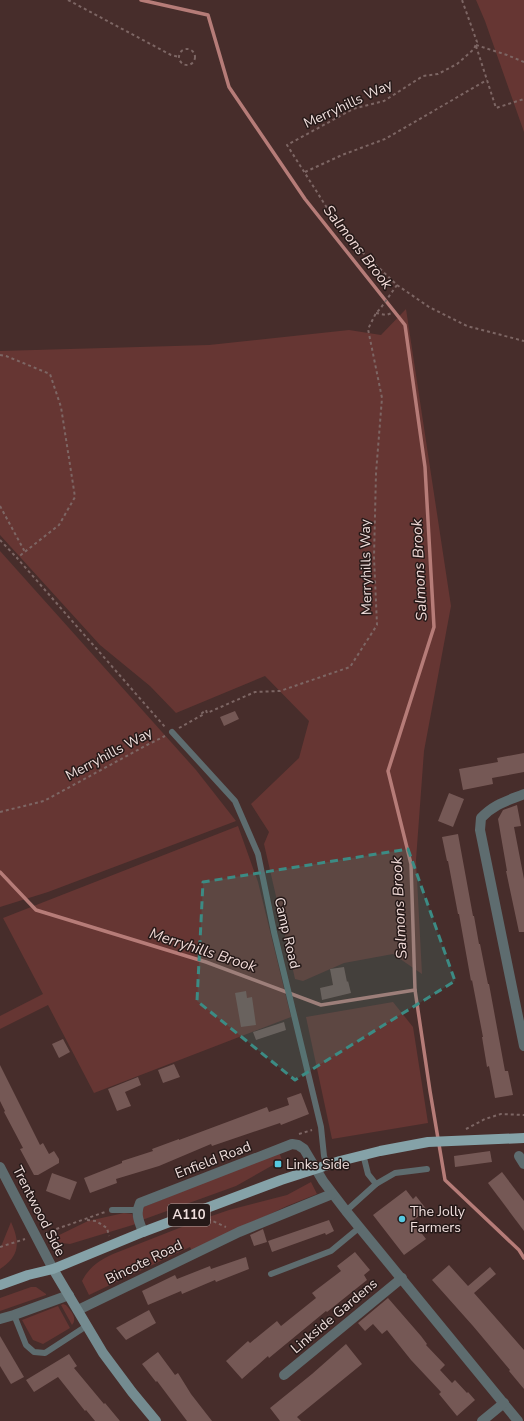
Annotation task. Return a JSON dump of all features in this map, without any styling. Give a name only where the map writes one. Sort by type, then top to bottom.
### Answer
[{"type":"main road","name":"A110","points":[[0,1286],[28,1275],[53,1269],[143,1232],[327,1164],[363,1154],[428,1142],[524,1138]]},
{"type":"street","points":[[524,794],[495,805],[481,818],[480,830],[524,1046]]},
{"type":"street","name":"Enfield Road","points":[[137,1210],[140,1203],[292,1144],[304,1148],[315,1168]]},
{"type":"street","name":"Trentwood Side","points":[[0,1167],[53,1269]]},
{"type":"street","points":[[315,1168],[332,1194],[518,1421]]},
{"type":"street","name":"Bincote Road","points":[[78,1310],[238,1232],[332,1194]]},
{"type":"street","points":[[137,1210],[137,1215],[143,1232]]},
{"type":"street","points":[[53,1269],[88,1325],[103,1353],[156,1421]]},
{"type":"street","name":"Linkside Gardens","points":[[284,1375],[402,1278]]},
{"type":"street","points":[[0,1319],[69,1294]]},
{"type":"street","points":[[482,1421],[504,1403]]},
{"type":"lane","name":"Camp Road","points":[[171,733],[235,801],[258,854],[286,983],[321,1127],[324,1156],[327,1164]]},
{"type":"lane","points":[[363,1154],[368,1174],[376,1184]]},
{"type":"lane","points":[[346,1211],[376,1184],[395,1173],[427,1170]]},
{"type":"lane","points":[[112,1210],[137,1210]]},
{"type":"lane","points":[[271,1274],[331,1251],[360,1227]]},
{"type":"lane","points":[[14,1315],[26,1345],[34,1352],[45,1353],[88,1325]]},
{"type":"path","points":[[68,0],[171,55],[179,57],[182,63],[189,65],[195,58],[192,51],[189,49],[182,51],[179,57]]},
{"type":"path","points":[[462,0],[477,42],[476,45],[496,108],[524,99]]},
{"type":"path","points":[[476,45],[524,62]]},
{"type":"path","name":"Merryhills Way","points":[[0,812],[44,801],[144,746],[171,733],[204,714],[202,713],[206,710],[207,713],[255,692],[280,691],[350,667],[377,625],[374,557],[376,473],[382,398],[368,329],[376,313],[397,285],[356,246],[329,211],[287,145],[353,109],[384,101],[423,76],[438,74],[457,64],[474,49],[476,45]]},
{"type":"path","points":[[304,172],[342,155],[385,139],[487,80]]},
{"type":"path","points":[[397,285],[429,308],[468,326],[524,341]]},
{"type":"path","points":[[376,313],[386,315],[392,313]]},
{"type":"path","points":[[0,355],[50,374],[61,407],[75,497],[59,525],[17,558]]},
{"type":"path","points":[[0,506],[25,552]]},
{"type":"path","points":[[0,540],[171,733]]},
{"type":"path","points":[[465,1130],[485,1119],[501,1114],[524,1116]]},
{"type":"path","points":[[296,1135],[321,1127]]},
{"type":"path","points":[[0,1247],[87,1220],[112,1210]]},
{"type":"path","points":[[194,1213],[238,1232]]},
{"type":"path","points":[[87,1220],[96,1221],[107,1228],[111,1245]]},
{"type":"highlighted area","points":[[408,849],[455,981],[295,1080],[197,1001],[203,882]]},
{"type":"shaded area","points":[[476,0],[524,0],[524,132],[485,21]]},
{"type":"shaded area","points":[[406,309],[451,606],[424,751],[416,860],[422,974],[393,954],[344,963],[303,981],[295,979],[264,844],[269,832],[251,804],[299,758],[309,721],[265,676],[176,713],[150,686],[100,645],[0,535],[0,351],[209,345],[349,330],[381,335]]},
{"type":"shaded area","points":[[0,551],[196,770],[236,821],[48,892],[0,907]]},
{"type":"shaded area","points":[[238,826],[258,882],[291,1017],[94,1093],[48,1005],[0,1029],[0,1016],[43,994],[3,918]]},
{"type":"shaded area","points":[[393,1002],[413,1027],[428,1123],[332,1139],[306,1017]]},
{"type":"shaded area","points":[[279,1152],[282,1160],[236,1186],[142,1220],[141,1208]]},
{"type":"shaded area","points":[[311,1182],[317,1194],[287,1206],[192,1251],[190,1247],[89,1295],[82,1281],[95,1264],[113,1254],[229,1210],[287,1195]]},
{"type":"shaded area","points":[[124,1213],[132,1214],[136,1224],[70,1244],[61,1243],[53,1238],[88,1221]]},
{"type":"shaded area","points":[[11,1222],[17,1242],[15,1254],[7,1264],[0,1269],[0,1249]]},
{"type":"shaded area","points":[[31,1287],[36,1287],[46,1295],[0,1311],[0,1298]]},
{"type":"shaded area","points":[[61,1305],[66,1305],[74,1317],[74,1322],[72,1325]]},
{"type":"shaded area","points":[[58,1306],[70,1328],[43,1344],[33,1340],[22,1320]]},
{"type":"building","points":[[235,711],[239,719],[224,726],[220,717]]},
{"type":"building","points":[[524,753],[524,772],[492,778],[493,784],[463,790],[459,769],[498,762],[497,758]]},
{"type":"building","points":[[449,793],[464,799],[453,827],[438,821]]},
{"type":"building","points":[[517,805],[521,826],[514,827],[524,879],[524,932],[519,932],[506,871],[498,819],[503,810]]},
{"type":"building","points":[[458,834],[473,916],[489,984],[505,1071],[508,1071],[513,1095],[495,1098],[489,1066],[487,1067],[472,980],[471,981],[459,914],[442,837]]},
{"type":"building","points":[[344,967],[351,993],[322,1000],[320,988],[333,985],[330,969]]},
{"type":"building","points":[[246,991],[247,998],[252,997],[256,1025],[241,1027],[235,993]]},
{"type":"building","points":[[284,1022],[286,1030],[256,1040],[253,1032]]},
{"type":"building","points":[[63,1039],[70,1052],[59,1058],[52,1044]]},
{"type":"building","points":[[174,1064],[180,1077],[163,1083],[158,1070]]},
{"type":"building","points":[[0,1065],[40,1145],[43,1143],[49,1154],[54,1151],[59,1159],[59,1163],[38,1175],[34,1175],[20,1149],[23,1148],[4,1112],[5,1111],[0,1101]]},
{"type":"building","points":[[138,1077],[141,1085],[125,1092],[131,1106],[117,1111],[108,1089]]},
{"type":"building","points":[[301,1093],[309,1114],[281,1125],[280,1123],[212,1146],[211,1144],[159,1166],[116,1179],[117,1183],[90,1193],[84,1178],[122,1163],[122,1161],[153,1151],[152,1149],[267,1107],[269,1112],[289,1105],[287,1098]]},
{"type":"building","points":[[490,1151],[492,1162],[455,1167],[454,1156]]},
{"type":"building","points":[[502,1172],[524,1201],[524,1231],[488,1183]]},
{"type":"building","points":[[52,1173],[77,1182],[70,1200],[46,1191]]},
{"type":"building","points":[[406,1190],[413,1199],[416,1196],[427,1210],[412,1221],[426,1239],[404,1255],[373,1215]]},
{"type":"building","points":[[329,1220],[334,1231],[326,1235],[325,1233],[272,1252],[268,1241]]},
{"type":"building","points":[[263,1229],[267,1242],[254,1246],[250,1235]]},
{"type":"building","points":[[355,1252],[370,1270],[364,1275],[367,1280],[327,1312],[326,1311],[269,1358],[268,1356],[242,1379],[226,1361],[248,1341],[250,1343],[277,1321],[281,1326],[316,1298],[312,1293],[341,1271],[337,1266]]},
{"type":"building","points":[[246,1257],[249,1269],[216,1282],[215,1280],[182,1294],[181,1291],[148,1305],[142,1291],[175,1275],[177,1279],[210,1266],[211,1269]]},
{"type":"building","points":[[449,1265],[468,1286],[490,1267],[496,1274],[474,1293],[524,1350],[524,1389],[473,1326],[432,1280]]},
{"type":"building","points":[[388,1298],[421,1336],[427,1344],[426,1345],[445,1365],[440,1370],[452,1383],[455,1380],[475,1400],[457,1416],[439,1394],[441,1392],[411,1360],[387,1330],[382,1334],[373,1324],[365,1331],[358,1323]]},
{"type":"building","points":[[149,1310],[156,1323],[126,1340],[116,1328]]},
{"type":"building","points":[[0,1336],[24,1377],[11,1384],[0,1366]]},
{"type":"building","points":[[346,1344],[362,1364],[297,1417],[301,1421],[280,1421],[270,1408]]},
{"type":"building","points":[[158,1352],[175,1375],[178,1373],[191,1394],[212,1421],[187,1421],[157,1381],[156,1382],[142,1364]]},
{"type":"building","points":[[69,1354],[77,1366],[74,1368],[120,1421],[95,1421],[86,1410],[85,1411],[58,1377],[34,1392],[26,1380]]},
{"type":"waterway","name":"Salmons Brook","points":[[141,0],[208,15],[229,87],[305,199],[405,325],[425,467],[434,627],[388,771],[411,864],[415,990],[445,1180],[519,1250],[524,1258]]},
{"type":"waterway","name":"Merryhills Brook","points":[[0,872],[36,910],[206,962],[321,1005],[415,990]]},
{"type":"place","name":"Links Side","points":[[278,1164]]},
{"type":"place","name":"The Jolly Farmers","points":[[402,1219]]}]
